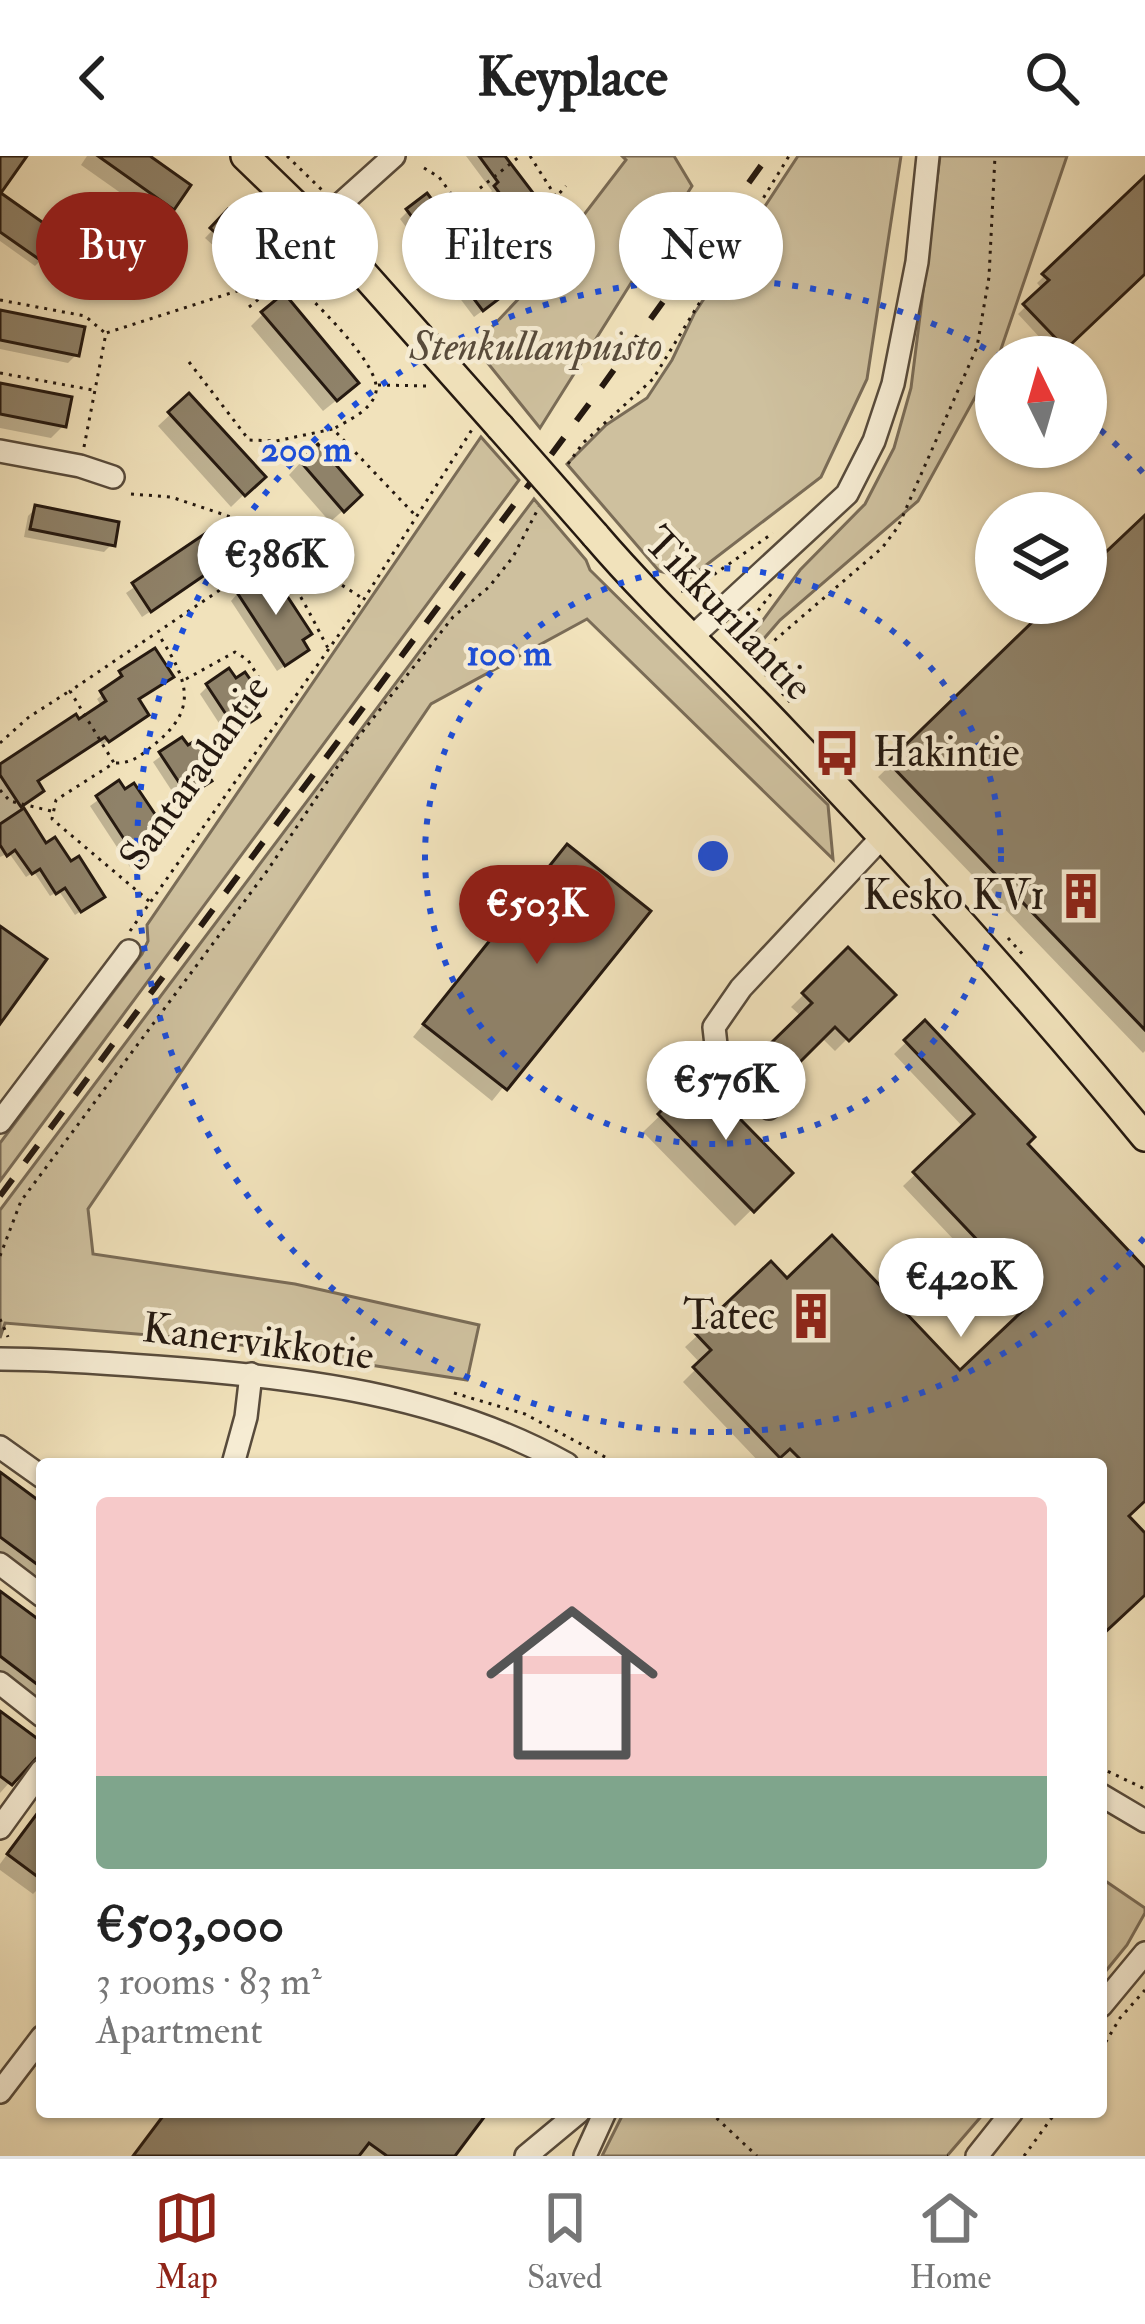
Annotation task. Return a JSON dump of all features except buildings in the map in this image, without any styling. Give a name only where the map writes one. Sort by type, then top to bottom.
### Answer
[{"type":"main road","name":"Tikkurilantie","points":[[244,156],[274,192]]},
{"type":"main road","name":"Tikkurilantie","points":[[372,300],[690,639],[883,836],[1062,1035],[1145,1137]]},
{"type":"street","points":[[350,192],[394,156]]},
{"type":"street","points":[[690,639],[847,494],[874,441],[893,384],[917,262],[928,156]]},
{"type":"street","points":[[0,451],[112,477]]},
{"type":"street","points":[[769,1108],[717,1054],[714,1027],[741,988],[883,836]]},
{"type":"street","points":[[0,1122],[129,951]]},
{"type":"street","name":"Kanervikkotie","points":[[4,1348],[325,1384],[456,1414],[556,1458]]},
{"type":"street","points":[[235,1458],[251,1373]]},
{"type":"street","points":[[0,1447],[36,1473]]},
{"type":"street","points":[[0,1564],[36,1591]]},
{"type":"street","points":[[0,1683],[36,1711]]},
{"type":"street","points":[[4,1812],[36,1777]]},
{"type":"street","points":[[1107,1799],[1145,1821]]},
{"type":"street","points":[[1107,1999],[1145,1953]]},
{"type":"street","points":[[0,2092],[36,2045]]},
{"type":"street","points":[[526,2156],[572,2118]]},
{"type":"street","points":[[585,2156],[602,2118]]},
{"type":"street","points":[[977,2156],[1007,2118]]},
{"type":"path","points":[[477,192],[520,156]]},
{"type":"path","points":[[530,156],[556,196],[566,186]]},
{"type":"path","points":[[569,463],[583,443],[653,380],[789,156]]},
{"type":"path","points":[[752,659],[882,548],[898,527],[977,346],[989,277],[995,156]]},
{"type":"path","points":[[424,168],[439,177],[450,192]]},
{"type":"path","points":[[189,362],[249,440],[276,442],[333,429],[373,400],[373,368],[288,275],[249,307]]},
{"type":"path","points":[[106,333],[212,299]]},
{"type":"path","points":[[0,300],[86,316],[106,333]]},
{"type":"path","points":[[80,466],[106,333]]},
{"type":"path","points":[[0,373],[94,391]]},
{"type":"path","points":[[376,385],[440,386]]},
{"type":"path","name":"Santaradantie","points":[[137,925],[417,517],[488,426]]},
{"type":"path","points":[[333,429],[417,517]]},
{"type":"path","points":[[131,494],[171,497],[240,520],[364,599]]},
{"type":"path","points":[[0,1256],[21,1201],[267,871],[352,745],[453,617],[489,587],[513,557],[542,502]]},
{"type":"path","points":[[691,591],[779,528]]},
{"type":"path","points":[[0,743],[28,717],[257,565],[278,566],[329,650]]},
{"type":"path","points":[[152,903],[66,834],[52,820],[52,811],[56,800],[114,764],[129,764],[182,718],[184,680],[158,634]]},
{"type":"path","points":[[184,680],[235,652],[248,660],[267,692]]},
{"type":"path","points":[[70,691],[114,764]]},
{"type":"path","points":[[0,790],[10,801],[52,811]]},
{"type":"path","points":[[0,1319],[4,1348]]},
{"type":"path","points":[[1107,1771],[1145,1789]]},
{"type":"path","points":[[1107,2040],[1145,1990]]},
{"type":"path","points":[[716,2118],[757,2156]]},
{"type":"path","points":[[1024,2156],[1052,2118]]},
{"type":"green space","name":"Stenkullanpuisto","points":[[622,156],[674,156],[692,186],[688,192],[619,192],[620,300],[540,428],[474,346],[517,300],[595,300],[595,200],[626,160]]},
{"type":"green space","points":[[798,156],[901,156],[867,379],[821,477],[688,579],[659,571],[567,464],[606,425],[647,398],[703,300],[783,300],[783,192],[774,192]]},
{"type":"green space","points":[[940,156],[1067,156],[1005,336],[975,336],[975,397],[918,501],[780,620],[755,649],[749,639],[800,570],[865,504],[894,448],[911,388]]},
{"type":"green space","points":[[481,437],[519,480],[0,1181],[0,1143],[142,954],[148,941],[147,925]]},
{"type":"green space","points":[[534,499],[590,570],[828,805],[833,859],[587,619],[431,704],[88,1209],[93,1254],[295,1284],[479,1325],[467,1380],[209,1340],[5,1323],[0,1338],[0,1210]]},
{"type":"green space","points":[[1107,1882],[1145,1908],[1127,1945],[1107,1970]]},
{"type":"green space","points":[[621,2118],[980,2118],[947,2156],[602,2156]]},
{"type":"railway","points":[[0,1196],[768,156]]},
{"type":"place","name":"Hakintie","points":[[837,753]]},
{"type":"place","name":"Kesko KV1","points":[[1081,896]]},
{"type":"place","name":"Tatec","points":[[811,1316]]}]
